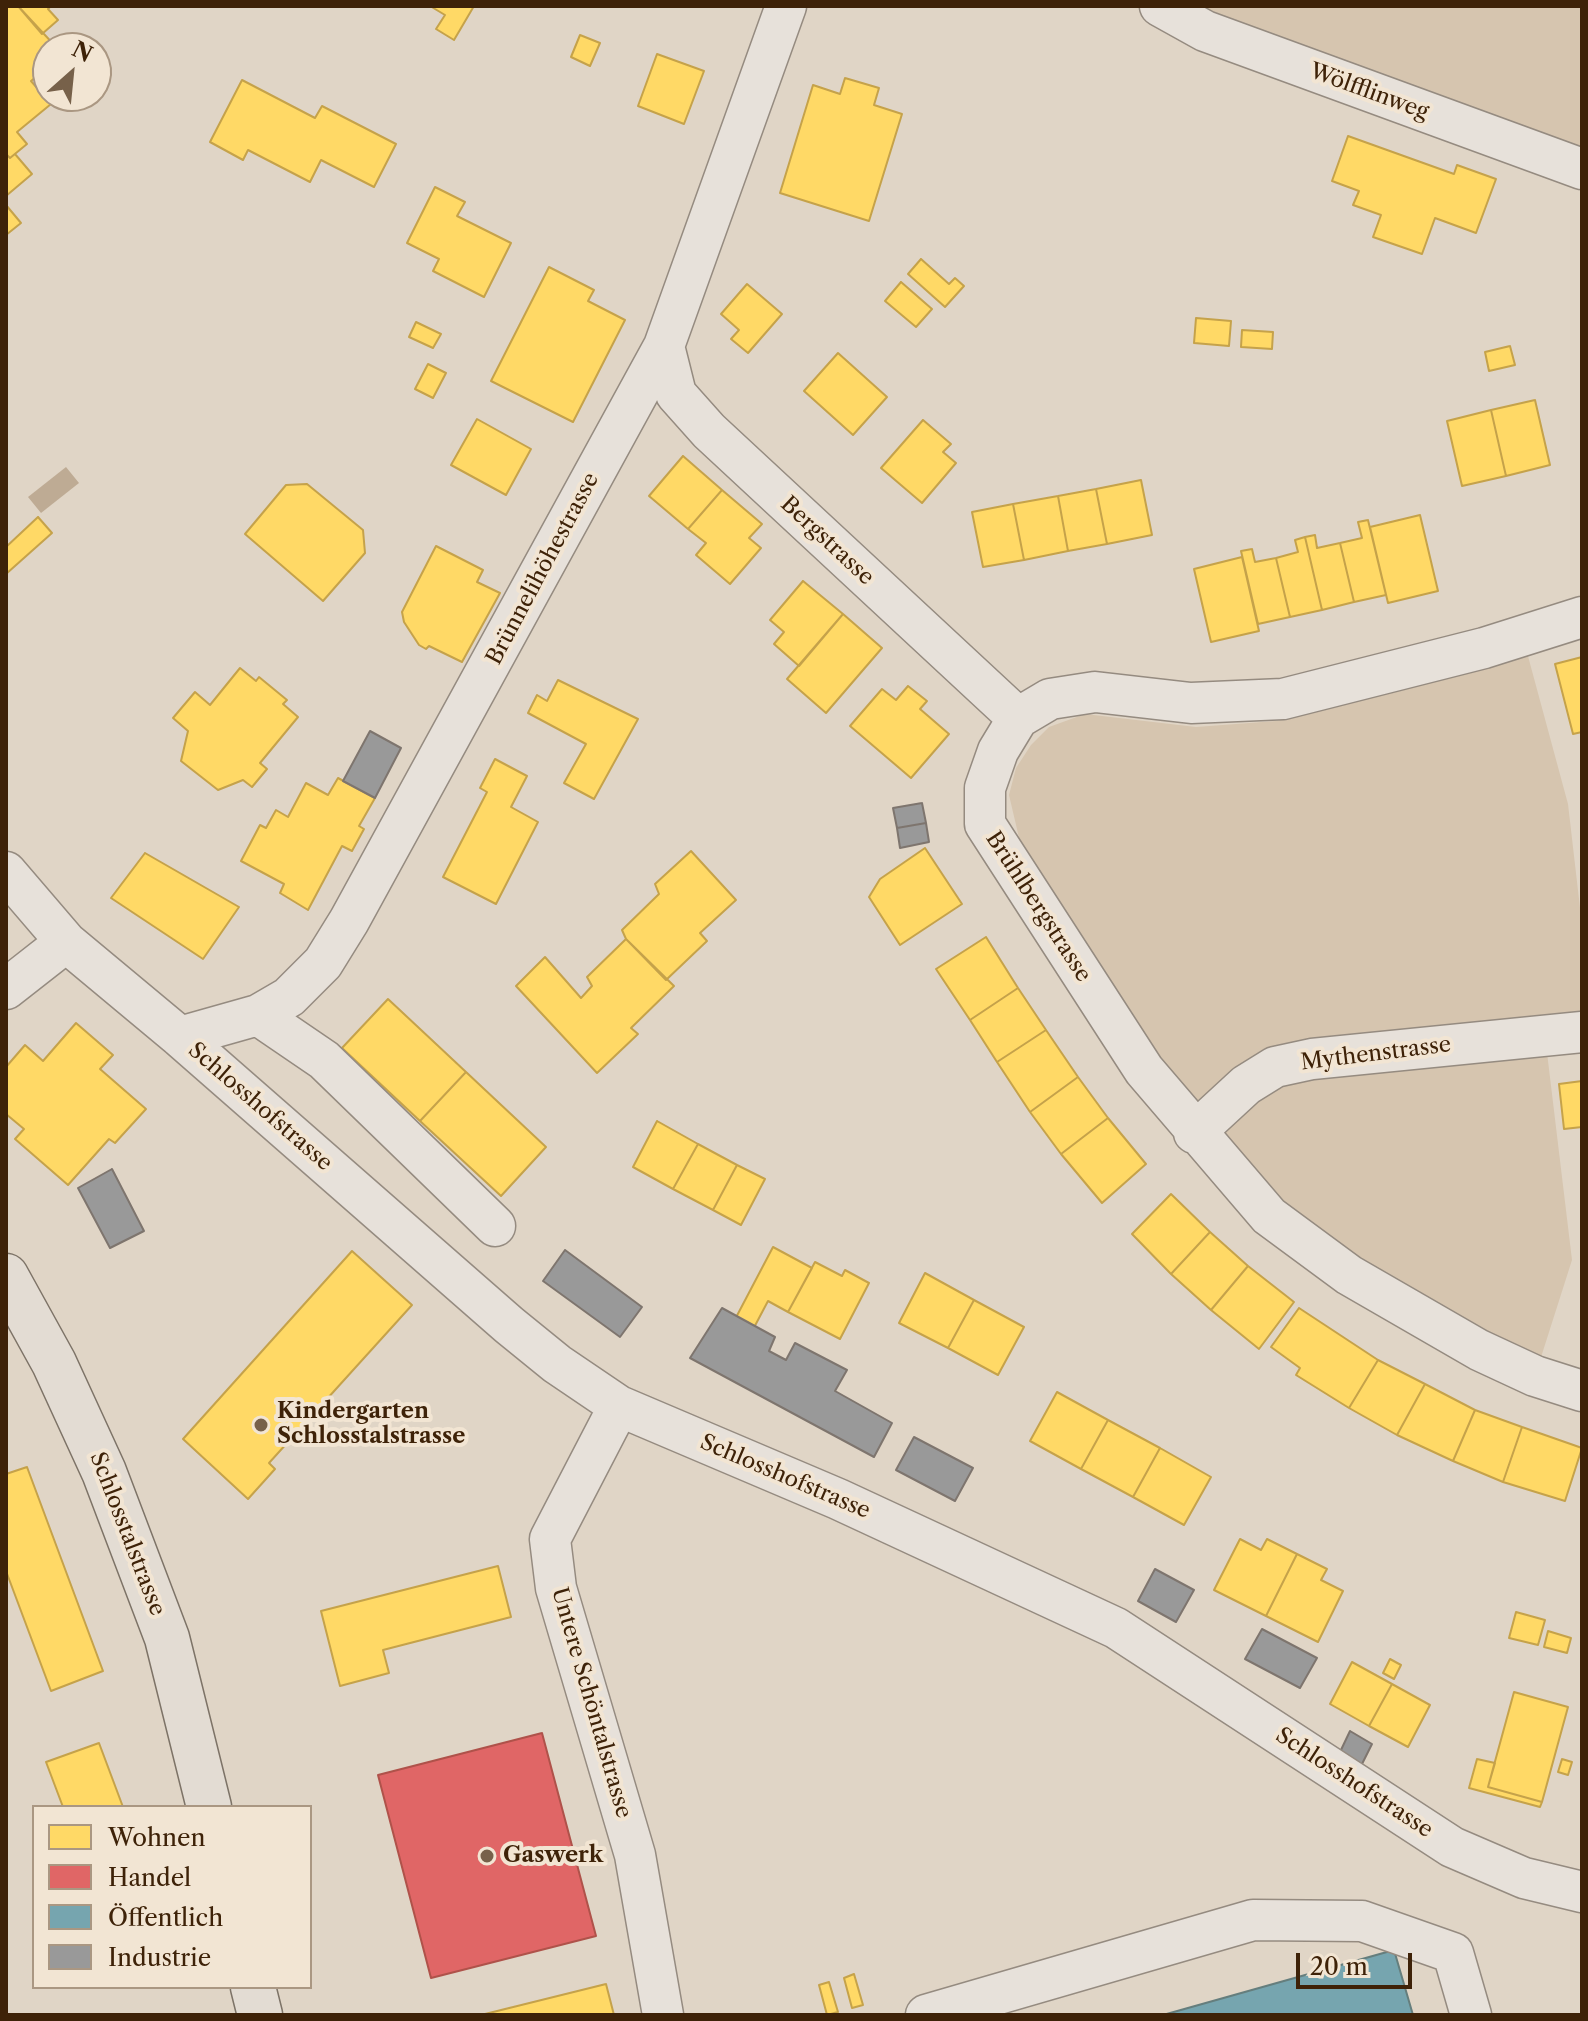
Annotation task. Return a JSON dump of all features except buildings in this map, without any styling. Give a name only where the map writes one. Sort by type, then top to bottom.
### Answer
[{"type":"main road","name":"Schlosstalstrasse","points":[[6,1276],[54,1363],[104,1472],[167,1638],[209,1805]]},
{"type":"main road","points":[[254,1989],[260,2015]]},
{"type":"street","name":"Brünnelihöhestrasse","points":[[180,1037],[258,1015],[289,997],[323,963],[349,921],[664,346],[786,6]]},
{"type":"street","name":"Wölfflinweg","points":[[1160,6],[1219,36],[1582,169]]},
{"type":"street","name":"Bergstrasse","points":[[664,346],[676,394],[709,431],[1018,718]]},
{"type":"street","name":"Brühlbergstrasse","points":[[1582,617],[1484,648],[1283,699],[1191,703],[1095,692],[1050,699],[1018,718],[998,751],[985,788],[985,824],[1144,1070],[1194,1133],[1269,1216],[1349,1275],[1479,1350],[1535,1376],[1582,1391]]},
{"type":"street","name":"Schlosshofstrasse","points":[[6,872],[66,942],[180,1037],[491,1310],[557,1364],[619,1406],[838,1499],[1116,1628],[1452,1847],[1524,1878],[1582,1892]]},
{"type":"street","points":[[6,989],[66,942]]},
{"type":"street","points":[[258,1015],[324,1060],[495,1226]]},
{"type":"street","name":"Mythenstrasse","points":[[1194,1133],[1246,1085],[1275,1067],[1312,1059],[1582,1032]]},
{"type":"street","name":"Untere Schöntalstrasse","points":[[619,1406],[550,1539],[556,1588],[635,1855],[663,2015]]},
{"type":"street","points":[[926,2015],[1253,1920],[1284,1920],[1362,1921],[1453,1953],[1471,2015]]},
{"type":"shaded area","points":[[1160,6],[1582,6],[1582,169]]},
{"type":"shaded area","points":[[66,467],[79,483],[41,513],[28,497]]},
{"type":"shaded area","points":[[1522,634],[1568,804],[1582,925],[1582,1032],[1545,1036],[1572,1260],[1535,1376],[1349,1275],[1194,1133],[1020,842],[1009,795],[1016,768],[1031,745],[1049,727],[1085,714],[1196,727],[1276,721],[1399,688]]},
{"type":"place","name":"Kindergarten Schlosstalstrasse","points":[[261,1425]]},
{"type":"place","name":"Gaswerk","points":[[487,1856]]}]
